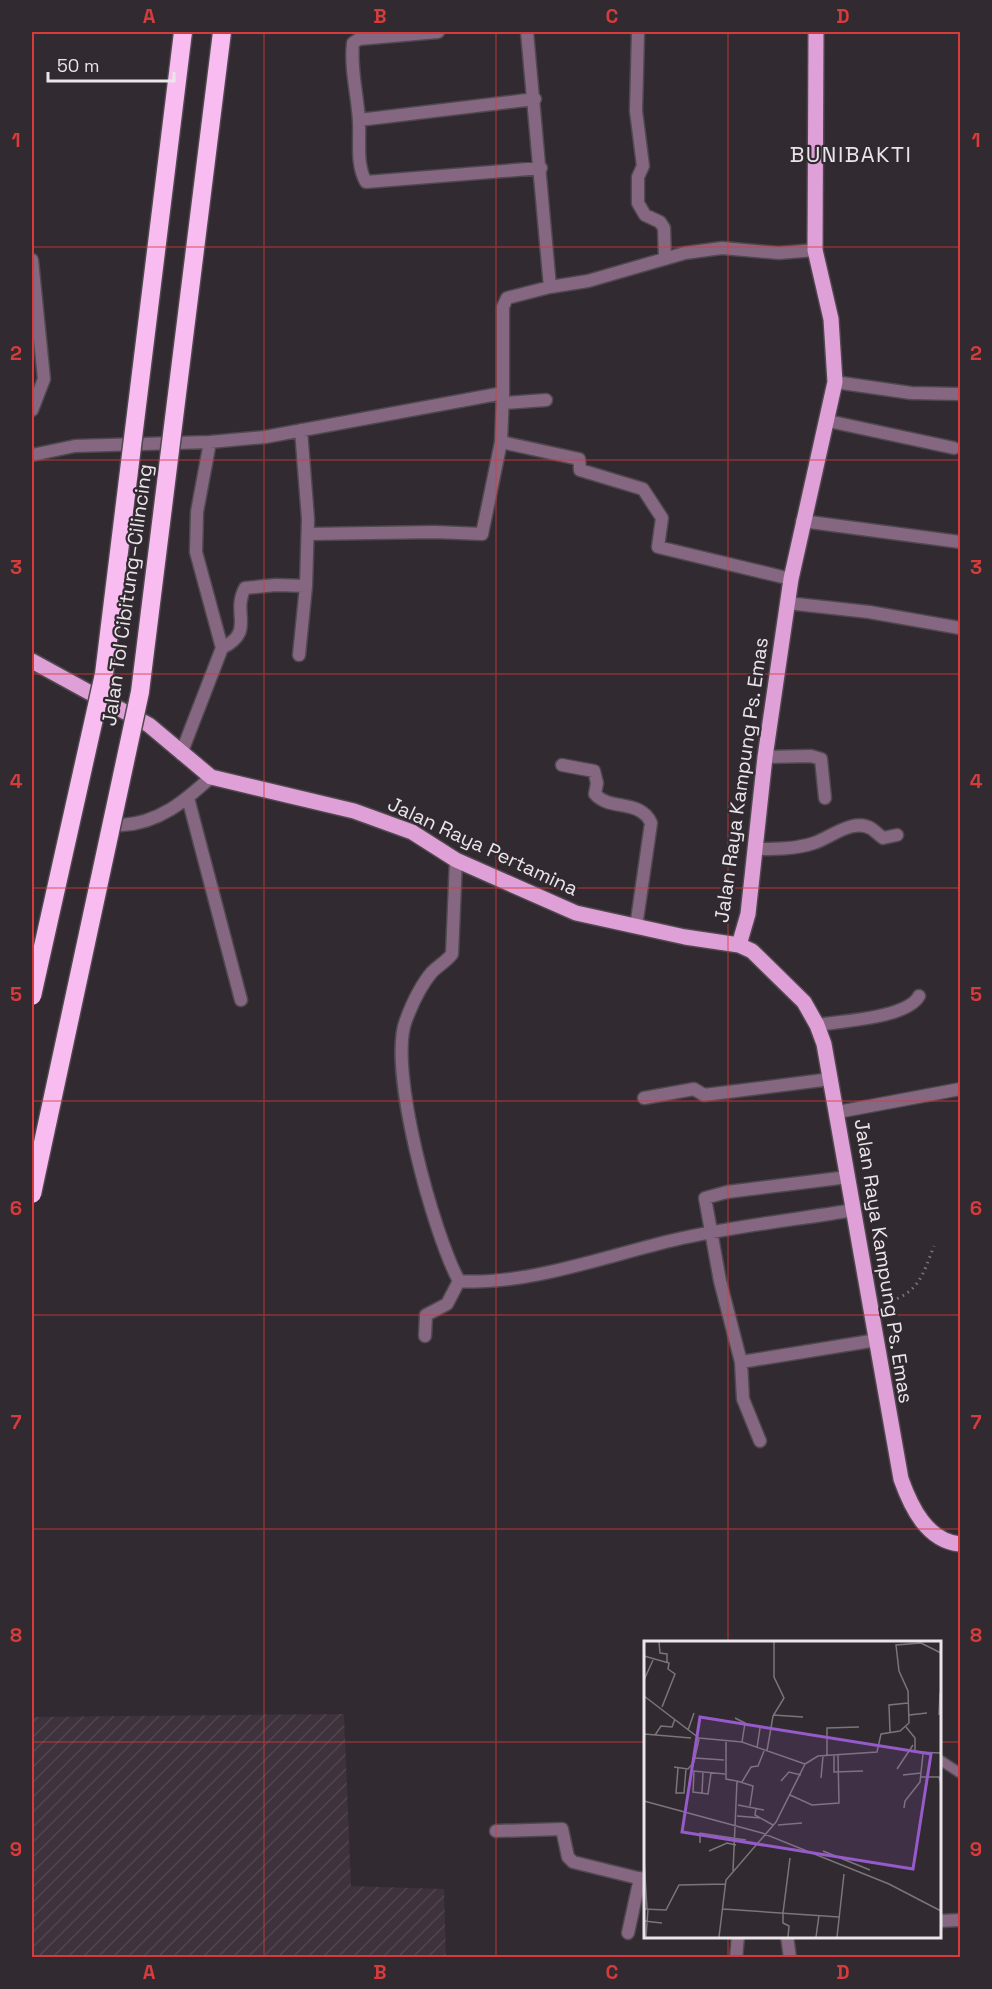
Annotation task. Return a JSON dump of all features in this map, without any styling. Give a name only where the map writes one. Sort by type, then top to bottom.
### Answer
[{"type":"highway","name":"Jalan Tol Cibitung–Cilincing","points":[[32,996],[104,674],[183,32]]},
{"type":"highway","name":"Jalan Tol Cibitung–Cilincing","points":[[32,1194],[140,692],[222,32]]},
{"type":"main road","name":"Jalan Raya Kampung Ps. Emas","points":[[816,32],[815,250],[831,319],[835,382],[828,421],[802,521],[791,579],[765,757],[757,849],[748,914],[739,945],[752,951],[775,972],[804,1002],[818,1024],[838,1112],[893,1443],[904,1490],[915,1513],[930,1529],[946,1541],[960,1544]]},
{"type":"main road","name":"Jalan Raya Pertamina","points":[[32,661],[149,725],[211,777],[354,811],[412,832],[456,860],[576,913],[636,927],[739,945]]},
{"type":"street","points":[[438,32],[355,39],[352,49],[353,73],[359,120],[361,170],[366,182],[541,168]]},
{"type":"street","points":[[527,32],[535,99],[550,287]]},
{"type":"street","points":[[638,32],[636,111],[643,166],[638,177],[638,203],[645,215],[660,222],[664,228],[665,259]]},
{"type":"street","points":[[359,120],[535,99]]},
{"type":"street","points":[[308,534],[435,532],[482,534],[501,442],[503,307],[507,298],[550,287],[588,281],[685,253],[722,248],[778,253],[815,250]]},
{"type":"street","points":[[32,260],[44,367],[44,379],[32,410]]},
{"type":"street","points":[[835,382],[911,393],[960,394]]},
{"type":"street","points":[[32,455],[75,446],[210,442],[503,398],[546,400]]},
{"type":"street","points":[[828,421],[954,448]]},
{"type":"street","points":[[299,655],[306,586],[308,534],[301,430]]},
{"type":"street","points":[[181,754],[222,648],[196,552],[197,512],[210,442]]},
{"type":"street","points":[[501,442],[579,459],[580,470],[643,489],[662,518],[658,547],[791,579]]},
{"type":"street","points":[[802,521],[960,542]]},
{"type":"street","points":[[222,648],[234,642],[240,635],[242,595],[245,588],[276,585],[306,586]]},
{"type":"street","points":[[787,603],[869,612],[960,628]]},
{"type":"street","points":[[765,757],[811,756],[821,759],[825,798]]},
{"type":"street","points":[[562,765],[594,771],[597,783],[595,794],[600,800],[640,810],[647,815],[651,823],[636,927]]},
{"type":"street","points":[[122,825],[152,819],[188,798],[211,777]]},
{"type":"street","points":[[188,798],[241,1000]]},
{"type":"street","points":[[757,849],[788,849],[813,844],[832,833],[855,827],[866,826],[883,838],[897,835]]},
{"type":"street","points":[[425,1336],[426,1315],[447,1304],[459,1281],[434,1210],[409,1125],[400,1056],[406,1019],[424,982],[452,954],[456,860]]},
{"type":"street","points":[[818,1024],[898,1010],[915,1003],[919,996]]},
{"type":"street","points":[[644,1098],[694,1089],[704,1095],[831,1078]]},
{"type":"street","points":[[838,1112],[960,1089]]},
{"type":"street","points":[[760,1441],[743,1399],[741,1362],[710,1233],[705,1198],[708,1195],[848,1177]]},
{"type":"street","points":[[459,1281],[502,1279],[548,1271],[710,1233],[854,1210]]},
{"type":"street","points":[[741,1362],[877,1340]]},
{"type":"street","points":[[496,1831],[562,1829],[568,1857],[573,1862],[643,1879],[628,1933]]},
{"type":"street","points":[[941,1921],[960,1920]]},
{"type":"street","points":[[736,1958],[738,1938]]},
{"type":"street","points":[[787,1938],[790,1958]]},
{"type":"lane","points":[[941,1761],[960,1773]]},
{"type":"path","points":[[872,1308],[905,1297],[922,1278],[934,1246]]},
{"type":"shaded area","points":[[344,1714],[351,1886],[444,1889],[446,1957],[32,1957],[32,1717]]},
{"type":"district","name":"BUNIBAKTI","points":[[851,154]]}]
